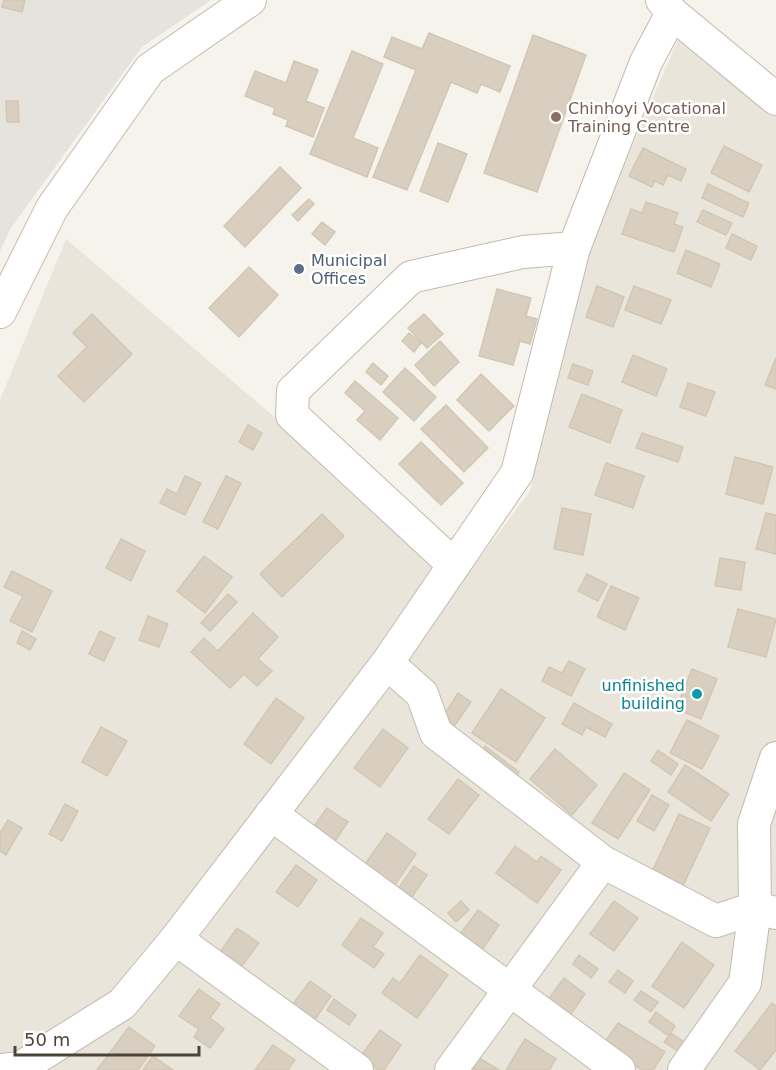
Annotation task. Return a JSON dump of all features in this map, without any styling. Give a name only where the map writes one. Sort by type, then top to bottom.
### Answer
[{"type":"street","points":[[0,312],[52,208],[150,69],[250,0]]},
{"type":"street","points":[[0,1070],[20,1068],[122,1004],[176,939],[387,663],[517,473],[574,248],[667,7],[776,99]]},
{"type":"street","points":[[454,565],[292,415],[294,391],[411,277],[523,252],[574,248]]},
{"type":"street","points":[[387,663],[422,694],[436,734],[603,862],[717,921],[766,910]]},
{"type":"street","points":[[684,1070],[744,983],[766,910],[754,824],[776,758]]},
{"type":"street","points":[[271,814],[619,1070]]},
{"type":"street","points":[[451,1070],[603,862]]},
{"type":"street","points":[[176,939],[357,1070]]},
{"type":"shaded area","points":[[0,0],[211,0],[142,47],[11,228],[0,251]]},
{"type":"shaded area","points":[[683,28],[776,94],[776,1070],[0,1070],[0,400],[66,239],[464,579],[530,491],[581,265]]},
{"type":"building","points":[[4,0],[25,0],[22,12],[2,7]]},
{"type":"building","points":[[429,33],[510,66],[500,92],[481,84],[477,93],[451,82],[407,190],[373,177],[416,70],[384,57],[392,37],[422,49]]},
{"type":"building","points":[[533,35],[586,55],[537,192],[484,173]]},
{"type":"building","points":[[352,51],[383,64],[353,138],[378,148],[367,177],[310,154]]},
{"type":"building","points":[[294,61],[318,70],[306,101],[324,108],[313,137],[286,126],[288,120],[273,114],[275,108],[245,96],[255,71],[286,83]]},
{"type":"building","points":[[6,101],[18,101],[19,122],[7,122]]},
{"type":"building","points":[[438,143],[467,154],[448,202],[420,191]]},
{"type":"building","points":[[724,146],[762,165],[749,192],[711,173]]},
{"type":"building","points":[[643,148],[686,169],[681,181],[668,175],[663,185],[655,181],[652,187],[629,176]]},
{"type":"building","points":[[280,167],[301,188],[245,247],[224,226]]},
{"type":"building","points":[[708,184],[749,203],[743,217],[702,198]]},
{"type":"building","points":[[309,199],[314,204],[298,221],[292,215]]},
{"type":"building","points":[[646,202],[678,213],[674,224],[683,227],[674,252],[622,234],[631,209],[642,213]]},
{"type":"building","points":[[703,210],[732,223],[726,235],[697,222]]},
{"type":"building","points":[[322,222],[335,232],[325,245],[312,234]]},
{"type":"building","points":[[732,234],[757,246],[751,260],[726,248]]},
{"type":"building","points":[[686,250],[720,264],[711,287],[677,273]]},
{"type":"building","points":[[249,267],[278,295],[239,337],[209,308]]},
{"type":"building","points":[[597,286],[624,297],[613,327],[586,317]]},
{"type":"building","points":[[634,286],[671,300],[661,324],[625,310]]},
{"type":"building","points":[[497,289],[531,298],[526,316],[537,319],[530,344],[520,341],[513,365],[479,356]]},
{"type":"building","points":[[92,314],[132,354],[84,402],[58,376],[87,347],[73,333]]},
{"type":"building","points":[[424,314],[443,334],[427,348],[408,328]]},
{"type":"building","points":[[409,333],[421,343],[414,352],[402,341]]},
{"type":"building","points":[[440,341],[459,362],[434,386],[415,365]]},
{"type":"building","points":[[633,355],[667,369],[656,396],[622,382]]},
{"type":"building","points":[[776,358],[776,389],[765,385]]},
{"type":"building","points":[[373,363],[388,376],[381,385],[366,372]]},
{"type":"building","points":[[573,364],[593,371],[588,385],[568,378]]},
{"type":"building","points":[[405,368],[436,397],[414,421],[383,392]]},
{"type":"building","points":[[481,374],[514,406],[489,431],[457,400]]},
{"type":"building","points":[[355,381],[398,418],[380,440],[357,420],[365,411],[345,393]]},
{"type":"building","points":[[688,383],[715,392],[706,416],[680,407]]},
{"type":"building","points":[[582,394],[622,410],[610,443],[569,427]]},
{"type":"building","points":[[446,405],[488,448],[464,472],[421,429]]},
{"type":"building","points":[[248,425],[262,433],[253,450],[239,442]]},
{"type":"building","points":[[642,433],[683,447],[678,462],[636,448]]},
{"type":"building","points":[[421,442],[463,483],[441,505],[399,464]]},
{"type":"building","points":[[735,457],[773,467],[763,504],[726,494]]},
{"type":"building","points":[[606,463],[644,476],[633,508],[595,495]]},
{"type":"building","points":[[185,476],[201,483],[185,515],[160,503],[167,489],[177,494]]},
{"type":"building","points":[[226,476],[241,483],[218,529],[203,522]]},
{"type":"building","points":[[562,508],[591,514],[583,555],[554,549]]},
{"type":"building","points":[[766,513],[776,515],[776,554],[756,549]]},
{"type":"building","points":[[322,514],[344,536],[282,597],[260,574]]},
{"type":"building","points":[[121,539],[145,551],[131,581],[106,568]]},
{"type":"building","points":[[204,556],[232,577],[205,613],[177,591]]},
{"type":"building","points":[[720,558],[745,562],[741,590],[715,586]]},
{"type":"building","points":[[12,571],[52,591],[32,632],[10,621],[23,596],[4,587]]},
{"type":"building","points":[[587,574],[607,584],[598,601],[578,591]]},
{"type":"building","points":[[611,586],[639,598],[625,630],[597,617]]},
{"type":"building","points":[[228,594],[237,602],[210,631],[201,623]]},
{"type":"building","points":[[738,609],[776,619],[766,657],[728,647]]},
{"type":"building","points":[[253,613],[278,637],[258,659],[272,671],[257,686],[244,674],[230,688],[191,652],[204,638],[218,651]]},
{"type":"building","points":[[148,616],[168,624],[159,647],[139,640]]},
{"type":"building","points":[[22,631],[36,639],[30,650],[17,643]]},
{"type":"building","points":[[100,631],[115,638],[104,661],[89,654]]},
{"type":"building","points":[[569,661],[585,669],[571,696],[542,681],[549,667],[562,673]]},
{"type":"building","name":"unfinished building","points":[[692,669],[717,679],[701,719],[676,709]]},
{"type":"building","points":[[501,689],[545,718],[516,762],[472,733]]},
{"type":"building","points":[[458,693],[471,702],[453,728],[441,720]]},
{"type":"building","points":[[276,698],[304,718],[271,764],[244,744]]},
{"type":"building","points":[[574,703],[612,724],[605,737],[586,727],[582,735],[562,724]]},
{"type":"building","points":[[687,720],[719,736],[702,769],[670,753]]},
{"type":"building","points":[[101,727],[127,741],[107,776],[82,762]]},
{"type":"building","points":[[383,729],[408,748],[380,787],[354,768]]},
{"type":"building","points":[[485,746],[519,772],[510,785],[476,758]]},
{"type":"building","points":[[555,749],[597,785],[572,815],[530,779]]},
{"type":"building","points":[[658,750],[678,764],[671,775],[651,761]]},
{"type":"building","points":[[685,765],[729,794],[711,821],[668,792]]},
{"type":"building","points":[[624,773],[650,790],[618,839],[592,823]]},
{"type":"building","points":[[458,779],[479,795],[449,834],[428,819]]},
{"type":"building","points":[[652,795],[669,805],[654,831],[637,821]]},
{"type":"building","points":[[65,804],[78,811],[62,841],[49,834]]},
{"type":"building","points":[[327,808],[348,822],[333,844],[312,829]]},
{"type":"building","points":[[679,814],[710,828],[682,888],[651,874]]},
{"type":"building","points":[[8,820],[22,828],[6,855],[0,851],[0,833]]},
{"type":"building","points":[[387,833],[416,854],[390,892],[360,871]]},
{"type":"building","points":[[515,846],[537,862],[541,856],[561,870],[537,903],[496,873]]},
{"type":"building","points":[[296,865],[317,880],[298,907],[276,892]]},
{"type":"building","points":[[414,866],[427,875],[408,903],[395,893]]},
{"type":"building","points":[[461,901],[469,910],[456,922],[448,913]]},
{"type":"building","points":[[614,901],[638,918],[614,951],[590,934]]},
{"type":"building","points":[[478,910],[499,925],[480,953],[458,937]]},
{"type":"building","points":[[361,918],[383,933],[373,947],[384,954],[374,968],[342,945]]},
{"type":"building","points":[[237,928],[259,943],[239,970],[218,955]]},
{"type":"building","points":[[682,942],[714,965],[684,1008],[652,986]]},
{"type":"building","points":[[420,955],[448,975],[417,1018],[382,993],[393,978],[400,983]]},
{"type":"building","points":[[579,955],[598,969],[591,978],[573,964]]},
{"type":"building","points":[[618,970],[633,981],[625,993],[609,982]]},
{"type":"building","points":[[564,978],[585,994],[566,1021],[544,1005]]},
{"type":"building","points":[[310,981],[331,996],[312,1024],[290,1008]]},
{"type":"building","points":[[199,989],[220,1004],[210,1018],[224,1029],[210,1048],[194,1037],[199,1029],[179,1016]]},
{"type":"building","points":[[641,991],[658,1002],[651,1012],[634,1000]]},
{"type":"building","points":[[334,999],[356,1015],[349,1025],[327,1010]]},
{"type":"building","points":[[772,1003],[776,1006],[776,1050],[760,1070],[735,1051]]},
{"type":"building","points":[[656,1012],[675,1026],[669,1036],[649,1022]]},
{"type":"building","points":[[618,1023],[665,1052],[653,1070],[642,1070],[603,1045]]},
{"type":"building","points":[[129,1027],[155,1046],[138,1070],[97,1070]]},
{"type":"building","points":[[380,1030],[401,1045],[384,1070],[378,1070],[360,1057]]},
{"type":"building","points":[[671,1033],[690,1046],[684,1055],[664,1042]]},
{"type":"building","points":[[525,1039],[556,1059],[549,1070],[506,1070]]},
{"type":"building","points":[[273,1045],[295,1060],[288,1070],[255,1070]]},
{"type":"building","points":[[153,1056],[173,1070],[143,1070]]},
{"type":"building","points":[[477,1057],[498,1069],[476,1070],[471,1067]]},
{"type":"place","name":"Chinhoyi Vocational Training Centre","points":[[556,117]]},
{"type":"place","name":"Municipal Offices","points":[[299,269]]},
{"type":"place","name":"unfinished building","points":[[697,694]]}]
